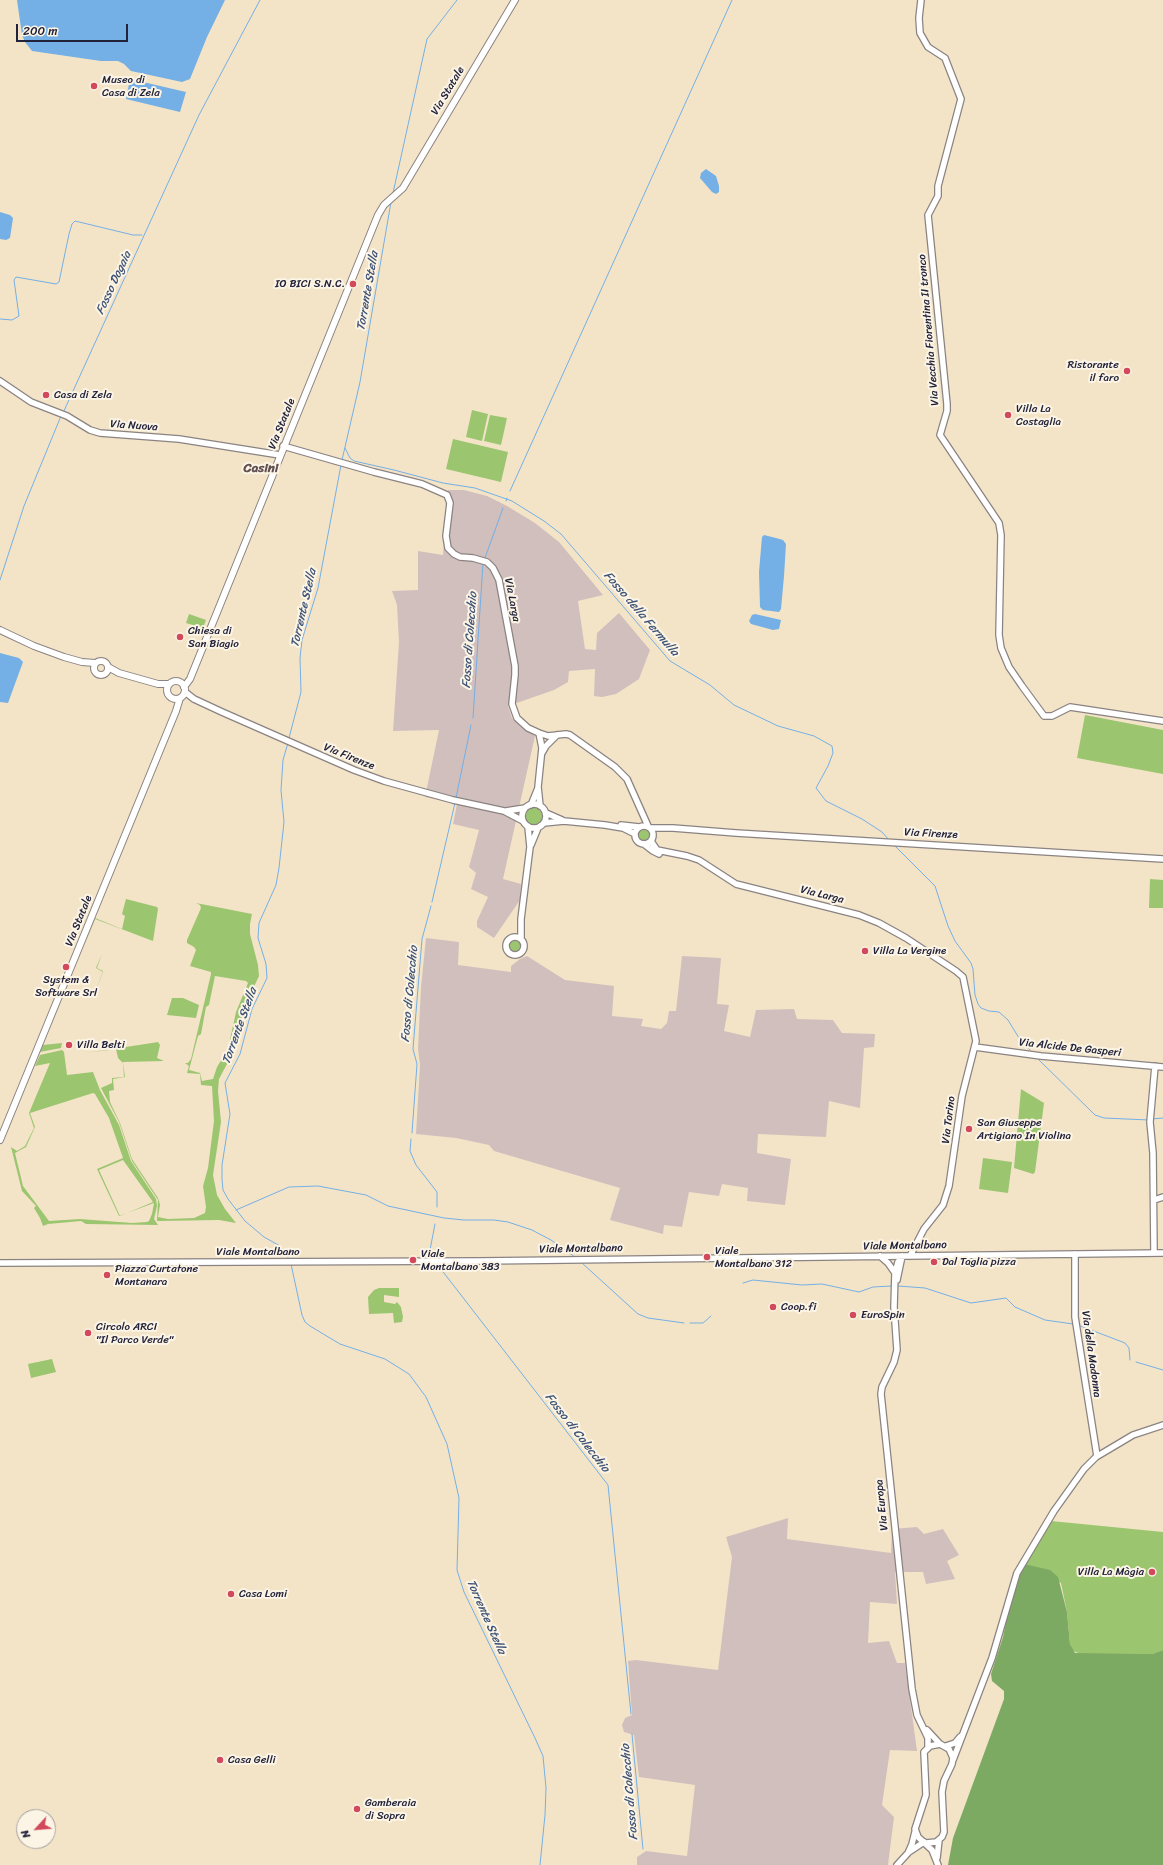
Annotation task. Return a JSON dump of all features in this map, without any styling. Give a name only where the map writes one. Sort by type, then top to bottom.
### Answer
[{"type":"main road","name":"Via Statale","points":[[0,1140],[176,710],[182,691],[190,679],[283,446],[378,215],[384,205],[399,192],[412,174],[457,95],[516,0]]},
{"type":"main road","points":[[0,630],[34,646],[82,662],[95,663],[102,660],[107,670]]},
{"type":"main road","points":[[82,662],[94,670],[98,675],[107,670],[168,687]]},
{"type":"main road","points":[[94,670],[95,663]]},
{"type":"main road","points":[[168,687],[175,682],[182,691],[172,698]]},
{"type":"main road","points":[[168,687],[168,695],[172,698],[176,710]]},
{"type":"street","name":"Via Vecchia Fiorentina II tronco","points":[[921,0],[919,26],[922,40],[928,47],[945,58],[961,99],[938,186],[938,196],[928,215],[947,404],[947,411],[940,435],[999,523],[1001,536],[999,635],[1001,648],[1009,667],[1044,716],[1052,716],[1070,708],[1163,721]]},
{"type":"street","name":"Via Nuova","points":[[0,380],[31,402],[67,416],[77,424],[100,433],[180,439],[280,455]]},
{"type":"street","name":"Via Larga","points":[[283,446],[422,484],[443,492],[449,496],[450,503],[446,536],[448,548],[460,557],[473,558],[487,562],[496,571],[501,586],[516,675],[512,704],[522,724],[548,736],[566,734],[575,738],[615,767],[626,777],[645,827]]},
{"type":"street","name":"Via Firenze","points":[[182,691],[194,699],[296,746],[384,781],[452,800],[504,811],[523,821],[528,826]]},
{"type":"street","points":[[539,733],[542,753],[538,787],[540,806]]},
{"type":"street","points":[[542,753],[546,746],[558,734]]},
{"type":"street","points":[[523,821],[522,814],[528,807],[538,787]]},
{"type":"street","name":"Via Firenze","points":[[504,811],[540,806],[546,813],[564,821]]},
{"type":"street","points":[[530,847],[538,828],[544,823],[546,813]]},
{"type":"street","name":"Via Firenze","points":[[544,823],[564,821],[698,831],[1163,859]]},
{"type":"street","name":"Via Firenze","points":[[605,825],[623,828],[635,834],[638,842],[644,844],[665,831],[698,831]]},
{"type":"street","points":[[521,919],[513,936],[508,940],[506,945],[507,951],[512,954],[518,954],[522,950],[524,944],[521,939],[521,919],[530,847],[528,826],[538,828]]},
{"type":"street","points":[[635,834],[645,827],[652,838]]},
{"type":"street","name":"Via Larga","points":[[652,838],[655,849],[667,853]]},
{"type":"street","name":"Via Larga","points":[[644,844],[655,853],[681,854],[699,860],[736,884],[859,915],[879,923],[906,938],[963,977]]},
{"type":"street","points":[[513,936],[521,939]]},
{"type":"street","name":"Via Torino","points":[[910,1256],[924,1229],[941,1208],[946,1197],[954,1160],[962,1096],[968,1070],[976,1047],[974,1024],[963,977]]},
{"type":"street","name":"Via Alcide De Gasperi","points":[[976,1047],[1041,1056],[1163,1067]]},
{"type":"street","points":[[1154,1253],[1154,1200],[1150,1113],[1155,1066]]},
{"type":"street","points":[[1154,1200],[1163,1197]]},
{"type":"street","name":"Viale Montalbano","points":[[0,1264],[582,1260],[1163,1253]]},
{"type":"street","name":"Via della Madonna","points":[[1075,1254],[1075,1317],[1078,1345],[1097,1456]]},
{"type":"street","points":[[880,1256],[891,1266],[895,1273]]},
{"type":"street","points":[[895,1284],[895,1273],[898,1262],[902,1256]]},
{"type":"street","points":[[895,1284],[902,1256]]},
{"type":"street","name":"Via Europa","points":[[895,1284],[894,1307],[897,1350],[894,1362],[882,1387],[881,1394],[912,1689],[917,1715],[928,1738],[928,1748],[923,1756],[926,1795],[908,1853]]},
{"type":"street","points":[[938,1865],[937,1851],[939,1840],[944,1834],[945,1828],[941,1804],[943,1786],[992,1658],[1017,1573],[1072,1486],[1088,1465],[1097,1456],[1133,1435],[1163,1425]]},
{"type":"street","name":"Via Europa","points":[[922,1725],[951,1751],[953,1760]]},
{"type":"street","points":[[928,1748],[955,1743],[962,1734]]},
{"type":"street","points":[[915,1832],[934,1854],[938,1865]]},
{"type":"street","points":[[898,1865],[908,1853],[925,1842],[931,1843],[939,1840]]},
{"type":"shaded area","points":[[448,490],[464,490],[487,496],[535,523],[559,542],[603,595],[578,601],[585,649],[596,650],[597,633],[619,613],[650,650],[639,679],[616,694],[602,697],[594,696],[595,669],[569,671],[568,682],[554,690],[508,706],[512,718],[520,726],[535,736],[503,879],[521,884],[520,900],[494,938],[477,927],[477,921],[488,897],[471,889],[476,873],[469,867],[479,830],[453,824],[457,804],[425,797],[439,730],[393,731],[399,642],[397,605],[392,591],[418,590],[418,551],[443,555]]},
{"type":"shaded area","points":[[426,938],[459,942],[458,965],[511,972],[511,966],[527,956],[565,980],[614,986],[612,1016],[643,1019],[641,1026],[661,1029],[667,1023],[669,1011],[676,1011],[682,956],[721,958],[717,1004],[729,1005],[724,1031],[750,1037],[756,1010],[794,1009],[797,1019],[833,1020],[842,1033],[875,1034],[874,1047],[864,1048],[860,1108],[829,1101],[826,1137],[758,1134],[757,1153],[791,1159],[785,1205],[747,1201],[748,1188],[722,1184],[719,1196],[689,1192],[682,1227],[664,1225],[663,1234],[610,1220],[620,1188],[494,1151],[489,1145],[456,1138],[416,1134],[420,1065],[418,1049],[421,987]]},
{"type":"shaded area","points":[[788,1518],[787,1539],[891,1553],[892,1529],[917,1527],[924,1534],[943,1529],[959,1555],[947,1561],[955,1579],[926,1584],[923,1572],[895,1572],[897,1604],[870,1602],[868,1643],[889,1641],[897,1663],[905,1663],[917,1751],[890,1750],[882,1805],[894,1817],[888,1865],[637,1865],[637,1857],[646,1851],[687,1856],[695,1785],[639,1777],[634,1735],[624,1732],[622,1725],[625,1718],[632,1715],[628,1661],[636,1660],[718,1670],[732,1557],[726,1537]]},
{"type":"green space","points":[[472,410],[488,414],[482,441],[466,437]]},
{"type":"green space","points":[[490,415],[507,418],[501,445],[484,441]]},
{"type":"green space","points":[[453,439],[508,452],[501,482],[446,469]]},
{"type":"green space","points":[[189,614],[206,620],[203,628],[186,623]]},
{"type":"green space","points":[[1085,715],[1163,730],[1163,774],[1077,758]]},
{"type":"green space","points":[[534,807],[540,810],[543,816],[540,822],[534,825],[528,822],[525,816],[528,810]]},
{"type":"green space","points":[[644,829],[648,831],[650,835],[648,839],[644,841],[640,839],[638,835],[640,831]]},
{"type":"green space","points":[[1150,879],[1163,880],[1163,908],[1149,908]]},
{"type":"green space","points":[[126,899],[157,907],[158,909],[153,941],[95,919],[85,945],[95,918],[122,929],[125,916],[122,914]]},
{"type":"green space","points":[[196,903],[252,914],[250,934],[258,965],[259,976],[244,1008],[235,1049],[219,1079],[218,1091],[221,1122],[213,1175],[217,1195],[225,1209],[236,1223],[219,1220],[157,1221],[158,1200],[132,1161],[119,1122],[101,1088],[112,1083],[112,1078],[124,1077],[123,1063],[118,1058],[116,1049],[86,1053],[158,1042],[160,1045],[157,1058],[164,1061],[123,1062],[125,1077],[113,1079],[114,1090],[109,1091],[110,1102],[120,1123],[132,1159],[158,1198],[160,1205],[158,1217],[168,1219],[194,1218],[205,1213],[206,1207],[203,1186],[208,1168],[214,1121],[212,1086],[201,1085],[200,1074],[187,1073],[189,1066],[185,1063],[188,1063],[191,1059],[211,972],[190,966],[196,950],[187,943],[187,940],[201,908],[200,905]],"holes":[[[215,976],[246,981],[248,983],[236,1012],[228,1049],[217,1067],[213,1079],[202,1081],[200,1073],[189,1070],[198,1036],[201,1034],[206,1007],[209,1005]]]},
{"type":"green space","points":[[515,940],[519,942],[521,946],[519,950],[515,952],[511,950],[509,946],[511,942]]},
{"type":"green space","points":[[102,954],[97,968],[103,972],[96,968]]},
{"type":"green space","points":[[172,998],[183,998],[199,1005],[196,1018],[167,1015]]},
{"type":"green space","points":[[62,1043],[61,1048],[40,1052],[43,1045]]},
{"type":"green space","points":[[62,1050],[64,1052],[67,1075],[93,1072],[100,1090],[119,1125],[131,1161],[156,1199],[157,1206],[154,1219],[158,1225],[86,1224],[81,1221],[48,1224],[43,1226],[34,1208],[36,1206],[22,1191],[11,1147],[17,1151],[25,1146],[34,1128],[29,1113],[50,1063],[35,1066],[40,1055]],"holes":[[[93,1093],[109,1118],[123,1158],[97,1169],[120,1216],[99,1170],[123,1160],[153,1202],[127,1213],[154,1203],[152,1214],[147,1222],[132,1223],[80,1219],[49,1221],[23,1186],[15,1153],[26,1147],[35,1127],[30,1113]]]},
{"type":"green space","points":[[1021,1089],[1044,1103],[1035,1172],[1033,1174],[1014,1168]]},
{"type":"green space","points":[[983,1158],[1012,1162],[1008,1193],[979,1189]]},
{"type":"green space","points":[[379,1288],[399,1288],[399,1297],[384,1295],[384,1302],[395,1304],[397,1302],[401,1307],[403,1317],[402,1322],[394,1323],[393,1313],[369,1314],[368,1297],[374,1290]]},
{"type":"green space","points":[[52,1359],[56,1372],[31,1378],[28,1364]]},
{"type":"green space","points":[[1051,1521],[1163,1532],[1163,1650],[1152,1654],[1081,1654],[1073,1651],[1070,1644],[1067,1612],[1061,1583],[1024,1564]]},
{"type":"green space","points":[[1024,1564],[1050,1570],[1058,1577],[1067,1612],[1070,1644],[1075,1653],[1152,1654],[1163,1650],[1163,1865],[948,1865],[953,1838],[1004,1699],[1004,1691],[992,1681],[991,1674],[1003,1637],[1014,1584]]},
{"type":"water","points":[[17,0],[225,0],[207,37],[190,79],[182,82],[131,71],[124,64],[118,61],[101,61],[32,51],[22,35]]},
{"type":"water","points":[[130,79],[186,92],[180,112],[126,99]]},
{"type":"water","points":[[706,169],[716,176],[719,192],[716,194],[712,192],[700,178],[701,173]]},
{"type":"water","points":[[0,212],[10,215],[13,218],[10,238],[6,240],[0,239]]},
{"type":"water","points":[[764,535],[783,540],[786,544],[781,609],[779,612],[763,610],[760,607],[759,572],[762,537]]},
{"type":"water","points":[[755,614],[781,620],[779,629],[773,630],[751,624],[749,621],[752,615]]},
{"type":"water","points":[[0,653],[19,658],[23,662],[8,703],[0,702]]},
{"type":"waterway","name":"Fosso Dogaia","points":[[63,413],[199,115],[260,0]]},
{"type":"waterway","name":"Torrente Stella","points":[[393,193],[427,39],[457,0]]},
{"type":"waterway","points":[[510,491],[732,0]]},
{"type":"waterway","name":"Torrente Stella","points":[[342,460],[360,382],[391,202]]},
{"type":"waterway","points":[[0,319],[12,320],[19,316],[14,280],[16,277],[56,284],[59,282],[69,234],[72,224],[75,221],[133,235],[142,235]]},
{"type":"waterway","name":"Fosso Dogaia","points":[[0,580],[24,506],[61,416]]},
{"type":"waterway","name":"Fosso della Fermulla","points":[[345,448],[350,458],[354,461],[443,483],[475,488],[512,501],[544,521],[561,534],[670,661],[710,685],[734,705],[778,726],[814,736],[832,746],[833,753],[816,788],[826,801],[862,819],[882,832],[890,841]]},
{"type":"waterway","name":"Torrente Stella","points":[[289,738],[301,692],[300,658],[302,640],[318,588],[341,465]]},
{"type":"waterway","name":"Fosso di Colecchio","points":[[485,558],[503,508]]},
{"type":"waterway","name":"Fosso di Colecchio","points":[[473,718],[483,563]]},
{"type":"waterway","name":"Fosso di Colecchio","points":[[456,798],[471,725]]},
{"type":"waterway","name":"Torrente Stella","points":[[288,743],[283,760],[281,790],[284,822],[279,868],[276,885],[259,923],[258,938],[266,964],[267,978],[252,1009],[240,1054],[225,1083],[230,1114],[222,1165],[222,1179],[223,1190],[245,1221],[264,1237],[280,1246],[289,1259]]},
{"type":"waterway","name":"Fosso di Colecchio","points":[[432,902],[455,803]]},
{"type":"waterway","name":"Fosso della Fermulla","points":[[895,846],[935,886],[948,926],[955,941],[971,963],[973,969],[975,995],[978,1004],[981,1008],[999,1012],[1008,1020],[1019,1038],[1030,1050]]},
{"type":"waterway","name":"Fosso di Colecchio","points":[[412,1133],[417,1064],[413,1049],[422,939],[431,906]]},
{"type":"waterway","name":"Fosso della Fermulla","points":[[1038,1059],[1095,1115],[1104,1118],[1149,1120]]},
{"type":"waterway","name":"Fosso della Fermulla","points":[[1152,1119],[1163,1118]]},
{"type":"waterway","name":"Fosso di Colecchio","points":[[411,1139],[410,1151],[416,1165],[437,1192],[437,1207]]},
{"type":"waterway","points":[[236,1210],[289,1187],[318,1186],[366,1195],[388,1206],[444,1218],[508,1222],[532,1230],[551,1240],[575,1257]]},
{"type":"waterway","name":"Fosso di Colecchio","points":[[432,1257],[430,1250],[435,1224]]},
{"type":"waterway","points":[[582,1263],[638,1314],[648,1318],[684,1323]]},
{"type":"waterway","name":"Torrente Stella","points":[[291,1264],[302,1315],[305,1322],[340,1344],[385,1359],[409,1374],[426,1397],[447,1444],[459,1498],[457,1570],[464,1592],[543,1756],[546,1788],[540,1865]]},
{"type":"waterway","name":"Fosso di Colecchio","points":[[437,1264],[608,1485],[631,1714]]},
{"type":"waterway","points":[[743,1283],[753,1280],[802,1285],[822,1284],[859,1292],[873,1287],[892,1286]]},
{"type":"waterway","points":[[898,1286],[925,1288],[971,1303],[1006,1298],[1015,1307],[1045,1320],[1073,1324]]},
{"type":"waterway","points":[[690,1323],[703,1323],[711,1316]]},
{"type":"waterway","points":[[1078,1325],[1125,1343],[1129,1348],[1130,1360]]},
{"type":"waterway","points":[[1136,1362],[1163,1370]]},
{"type":"waterway","name":"Fosso di Colecchio","points":[[632,1734],[643,1849]]},
{"type":"place","name":"Museo di Casa di Zela","points":[[94,86]]},
{"type":"place","name":"IO BICI S.N.C.","points":[[353,284]]},
{"type":"place","name":"Ristorante il faro","points":[[1127,371]]},
{"type":"place","name":"Casa di Zela","points":[[46,395]]},
{"type":"place","name":"Villa La Costaglia","points":[[1008,415]]},
{"type":"place","name":"Chiesa di San Biagio","points":[[180,637]]},
{"type":"place","name":"Villa La Vergine","points":[[865,951]]},
{"type":"place","name":"System & Software Srl","points":[[66,967]]},
{"type":"place","name":"Villa Belti","points":[[69,1045]]},
{"type":"place","name":"San Giuseppe Artigiano In Violina","points":[[969,1129]]},
{"type":"place","name":"Viale Montalbano 312","points":[[707,1257]]},
{"type":"place","name":"Viale Montalbano 383","points":[[413,1260]]},
{"type":"place","name":"Dal Taglia pizza","points":[[934,1262]]},
{"type":"place","name":"Piazza Curtatone Montanara","points":[[107,1275]]},
{"type":"place","name":"Coop.fi","points":[[773,1307]]},
{"type":"place","name":"EuroSpin","points":[[853,1315]]},
{"type":"place","name":"Circolo ARCI \"Il Parco Verde\"","points":[[88,1333]]},
{"type":"place","name":"Villa La Màgia","points":[[1152,1572]]},
{"type":"place","name":"Casa Lomi","points":[[231,1594]]},
{"type":"place","name":"Casa Gelli","points":[[220,1760]]},
{"type":"place","name":"Gamberaia di Sopra","points":[[357,1809]]},
{"type":"district","name":"Casini","points":[[261,469]]}]
